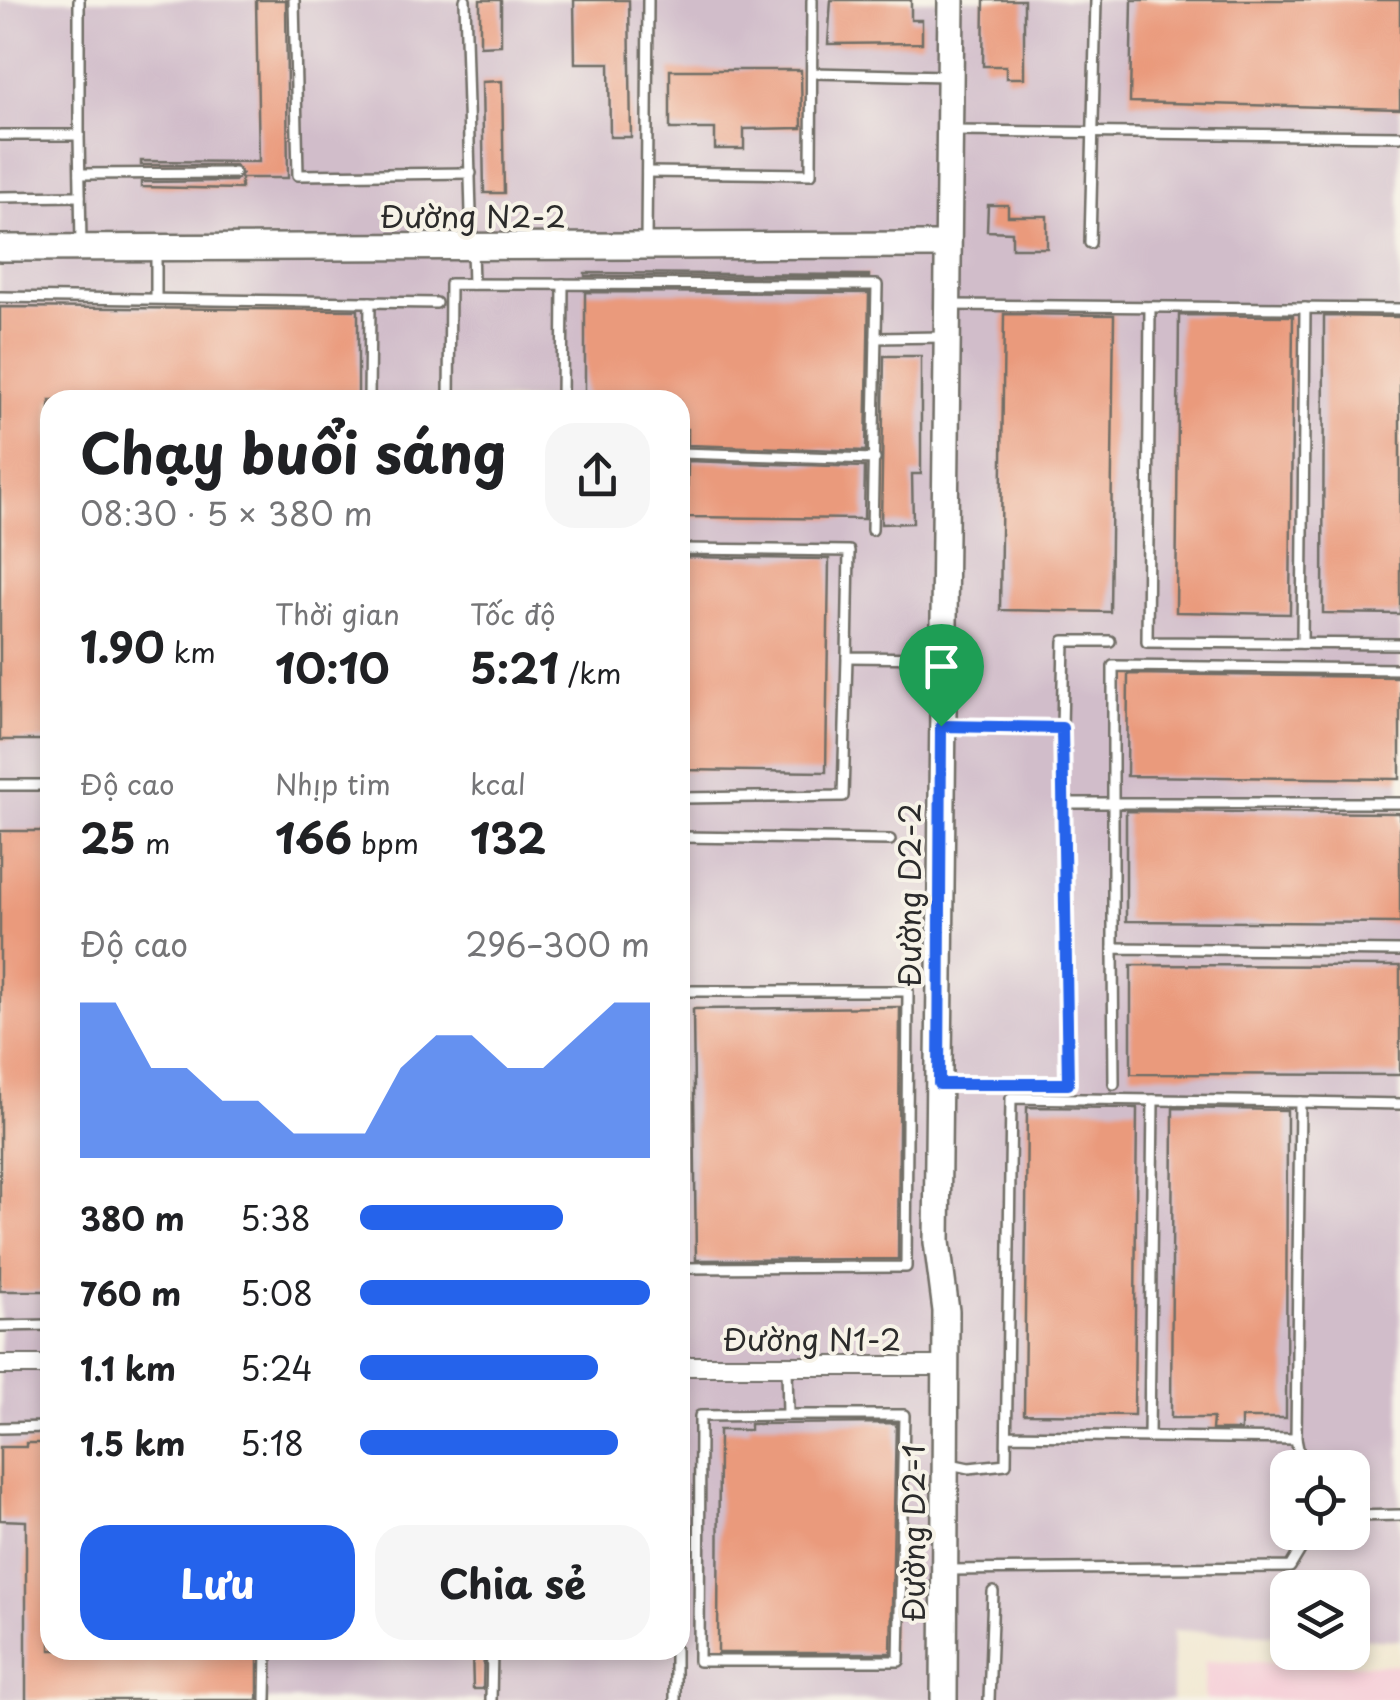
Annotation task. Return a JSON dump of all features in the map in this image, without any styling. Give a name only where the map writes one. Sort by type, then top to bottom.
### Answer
[{"type":"main road","name":"Đường D2-2","points":[[944,1366],[946,1311],[937,1242],[951,0]]},
{"type":"main road","name":"Đường N2-2","points":[[0,248],[946,245]]},
{"type":"main road","name":"Đường D2-1","points":[[944,1366],[944,1700]]},
{"type":"street","points":[[0,1365],[40,1365]]},
{"type":"street","name":"Đường N1-2","points":[[690,1366],[944,1366]]},
{"type":"lane","points":[[79,0],[82,247]]},
{"type":"lane","points":[[294,0],[298,174],[471,173]]},
{"type":"lane","points":[[465,0],[473,284]]},
{"type":"lane","points":[[646,246],[648,0]]},
{"type":"lane","points":[[646,172],[810,174],[812,0]]},
{"type":"lane","points":[[1090,243],[1096,0]]},
{"type":"lane","points":[[812,74],[950,76]]},
{"type":"lane","points":[[950,131],[1400,136]]},
{"type":"lane","points":[[0,135],[79,136]]},
{"type":"lane","points":[[80,174],[234,173]]},
{"type":"lane","points":[[0,197],[80,196]]},
{"type":"lane","points":[[156,246],[156,298]]},
{"type":"lane","points":[[449,390],[450,284],[877,285],[872,530]]},
{"type":"lane","points":[[562,390],[563,284]]},
{"type":"lane","points":[[0,297],[436,304]]},
{"type":"lane","points":[[369,390],[370,302]]},
{"type":"lane","points":[[948,305],[1400,308]]},
{"type":"lane","points":[[1150,307],[1147,642],[1400,644]]},
{"type":"lane","points":[[1302,643],[1304,308]]},
{"type":"lane","points":[[876,338],[947,337]]},
{"type":"lane","points":[[690,454],[875,458]]},
{"type":"lane","points":[[690,549],[849,551],[844,796],[690,798]]},
{"type":"lane","points":[[939,1084],[1068,1084],[1064,641],[1110,641]]},
{"type":"lane","points":[[847,657],[941,658]]},
{"type":"lane","points":[[1114,1084],[1113,666],[1400,670]]},
{"type":"lane","points":[[941,726],[1062,728]]},
{"type":"lane","points":[[0,785],[40,785]]},
{"type":"lane","points":[[1064,803],[1400,803]]},
{"type":"lane","points":[[690,837],[890,840]]},
{"type":"lane","points":[[1113,948],[1400,951]]},
{"type":"lane","points":[[690,991],[908,990],[906,1267],[690,1268]]},
{"type":"lane","points":[[946,1463],[968,1468],[1006,1464],[1011,1098],[1400,1104]]},
{"type":"lane","points":[[1149,1437],[1153,1100]]},
{"type":"lane","points":[[1298,1450],[1300,1102]]},
{"type":"lane","points":[[0,1326],[40,1325]]},
{"type":"lane","points":[[787,1366],[788,1415]]},
{"type":"lane","points":[[788,1415],[904,1416],[899,1661],[699,1661],[700,1416],[788,1415]]},
{"type":"lane","points":[[0,1428],[40,1426]]},
{"type":"lane","points":[[1007,1435],[1296,1439]]},
{"type":"lane","points":[[1370,1516],[1400,1515]]},
{"type":"lane","points":[[944,1570],[1290,1568],[1300,1550]]},
{"type":"lane","points":[[989,1700],[993,1592]]},
{"type":"lane","points":[[266,1700],[267,1660]]},
{"type":"lane","points":[[491,1700],[492,1660]]},
{"type":"lane","points":[[675,1660],[676,1700]]},
{"type":"shaded area","points":[[0,0],[1400,0],[1400,1640],[1370,1639],[1370,1570],[1270,1570],[1270,1634],[1173,1630],[1172,1700],[0,1700]]},
{"type":"shaded area","points":[[1205,1661],[1270,1662],[1270,1670],[1370,1670],[1370,1664],[1400,1665],[1400,1700],[1204,1700]]},
{"type":"building","points":[[256,0],[286,0],[288,178],[241,178],[241,189],[141,187],[141,182],[235,181],[242,174],[235,165],[141,165],[141,161],[259,162]]},
{"type":"building","points":[[480,0],[501,0],[501,45],[480,46]]},
{"type":"building","points":[[574,0],[629,0],[631,137],[610,137],[609,63],[575,63]]},
{"type":"building","points":[[831,0],[911,0],[911,20],[922,20],[922,43],[828,44]]},
{"type":"building","points":[[984,0],[1024,0],[1024,78],[1006,78],[1006,66],[983,66]]},
{"type":"building","points":[[1132,0],[1400,0],[1400,109],[1130,102]]},
{"type":"building","points":[[670,70],[801,70],[802,128],[744,129],[744,149],[715,149],[715,129],[670,129]]},
{"type":"building","points":[[502,81],[504,193],[484,193],[482,82]]},
{"type":"building","points":[[988,205],[1008,205],[1008,216],[1047,216],[1047,248],[1012,248],[1012,232],[987,231]]},
{"type":"building","points":[[869,275],[869,277],[585,276]]},
{"type":"building","points":[[585,292],[869,293],[866,451],[690,445],[690,390],[585,390]]},
{"type":"building","points":[[0,307],[358,310],[358,390],[40,390],[40,740],[0,740]]},
{"type":"building","points":[[1004,314],[1114,315],[1110,612],[1000,610]]},
{"type":"building","points":[[1179,315],[1293,316],[1290,614],[1176,612]]},
{"type":"building","points":[[1324,316],[1400,317],[1400,614],[1323,613]]},
{"type":"building","points":[[884,356],[921,356],[921,474],[912,474],[913,523],[881,524]]},
{"type":"building","points":[[690,461],[865,467],[864,519],[690,517]]},
{"type":"building","points":[[690,557],[829,559],[826,772],[690,770]]},
{"type":"building","points":[[1128,674],[1400,677],[1400,779],[1127,776]]},
{"type":"building","points":[[1126,811],[1400,813],[1400,923],[1126,921]]},
{"type":"building","points":[[0,831],[40,831],[40,1291],[0,1291]]},
{"type":"building","points":[[1131,965],[1400,966],[1400,1075],[1131,1074]]},
{"type":"building","points":[[900,1007],[898,1259],[696,1260],[693,1009]]},
{"type":"building","points":[[1027,1107],[1137,1108],[1134,1415],[1024,1414]]},
{"type":"building","points":[[1173,1108],[1287,1110],[1286,1418],[1241,1418],[1241,1430],[1212,1430],[1213,1418],[1171,1418]]},
{"type":"building","points":[[896,1423],[891,1653],[718,1653],[719,1430],[750,1430],[750,1424]]},
{"type":"building","points":[[26,1443],[40,1443],[40,1660],[258,1660],[258,1700],[26,1700],[26,1521],[0,1520],[0,1447],[26,1447]]},
{"type":"building","points":[[472,1660],[484,1660],[483,1689],[473,1689]]},
{"type":"route","points":[[941,726],[1062,728],[1068,1084],[939,1084],[941,726]]}]
